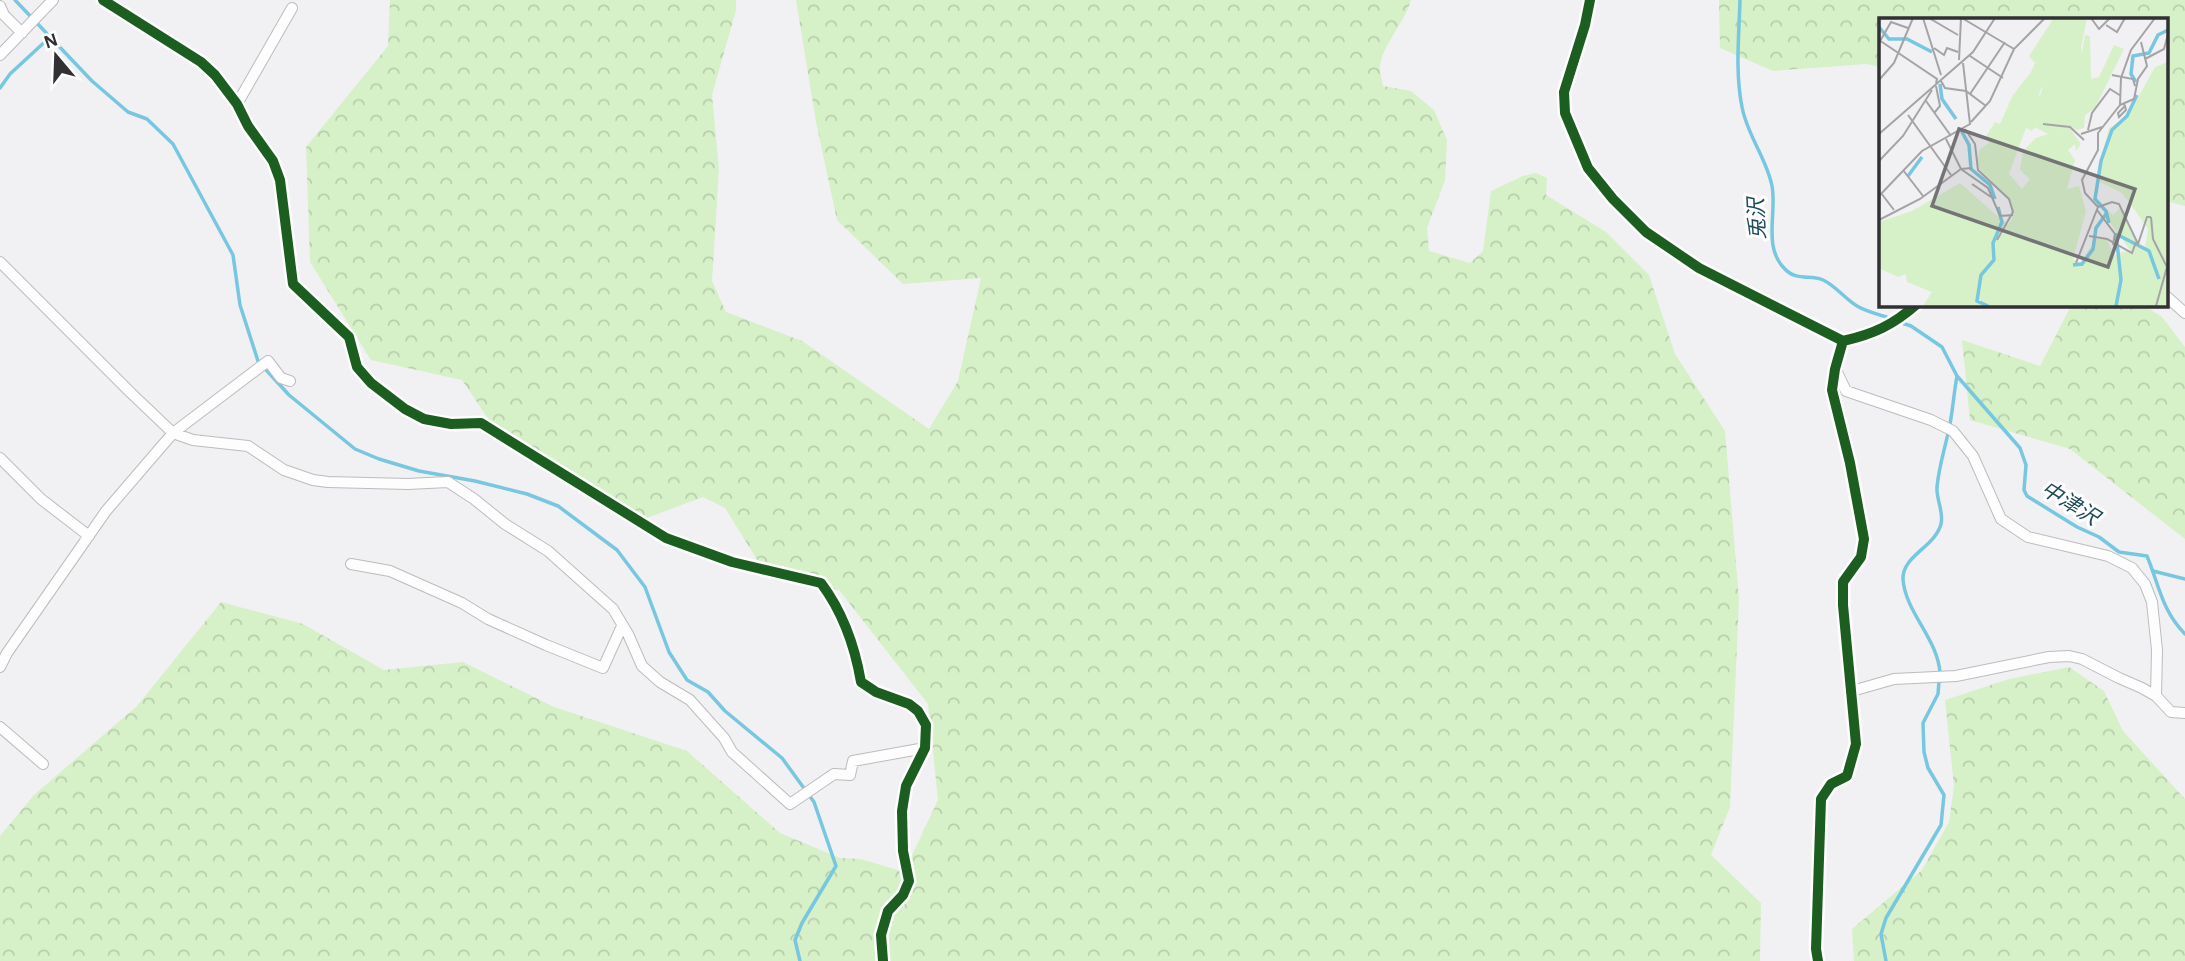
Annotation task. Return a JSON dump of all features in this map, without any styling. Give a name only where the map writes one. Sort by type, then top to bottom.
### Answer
[{"type":"street","points":[[0,55],[53,0]]},
{"type":"street","points":[[103,0],[201,62],[215,75],[237,104],[248,126],[273,161],[280,180],[293,284],[349,337],[357,368],[371,383],[405,409],[424,419],[451,424],[481,423],[666,538],[732,562],[821,583],[832,598],[857,659],[860,682],[876,692],[909,704],[918,711],[926,725],[925,748],[906,786],[902,811],[909,881],[902,895],[888,911],[881,935],[883,961]]},
{"type":"street","points":[[1590,0],[1585,25],[1563,92],[1565,113],[1588,168],[1613,199],[1646,232],[1699,268],[1843,341],[1869,335],[1898,321],[1915,306]]},
{"type":"street","points":[[0,6],[4,15],[22,33]]},
{"type":"street","points":[[237,104],[292,8]]},
{"type":"street","points":[[0,262],[173,433],[193,440],[248,446],[284,470],[313,480],[408,484],[448,482],[474,499],[505,524],[548,551],[613,609],[642,666],[660,682],[690,700],[724,738],[732,752],[790,804],[834,774],[850,775],[853,761],[925,748]]},
{"type":"street","points":[[2168,298],[2185,313]]},
{"type":"street","points":[[1818,961],[1816,949],[1821,799],[1831,784],[1847,776],[1856,744],[1843,582],[1861,557],[1864,539],[1850,463],[1832,390],[1843,341]]},
{"type":"street","points":[[0,667],[106,511],[173,433],[268,362],[281,378],[290,381]]},
{"type":"street","points":[[1835,369],[1846,391],[1931,420],[1953,431],[1973,456],[2001,519],[2028,537],[2108,556],[2132,568],[2145,584],[2152,602],[2157,650],[2156,696]]},
{"type":"street","points":[[0,458],[41,499],[89,536]]},
{"type":"street","points":[[351,564],[390,571],[462,603],[488,619],[603,668],[622,626]]},
{"type":"street","points":[[1852,691],[1894,679],[1956,676],[2049,657],[2069,656],[2082,659],[2156,696],[2171,712],[2185,713]]},
{"type":"street","points":[[0,727],[43,764]]},
{"type":"green space","points":[[390,0],[736,0],[736,10],[712,95],[719,169],[712,281],[726,312],[802,341],[929,429],[958,381],[981,278],[903,284],[837,220],[816,122],[796,0],[1411,0],[1384,51],[1380,70],[1383,86],[1411,91],[1434,110],[1447,140],[1445,180],[1427,228],[1429,251],[1470,263],[1483,251],[1491,191],[1523,176],[1536,173],[1547,178],[1546,195],[1606,232],[1649,275],[1675,354],[1725,431],[1739,599],[1730,807],[1711,855],[1761,903],[1760,961],[0,961],[0,836],[34,795],[137,706],[221,602],[303,624],[384,670],[463,662],[554,707],[687,751],[780,833],[840,858],[861,859],[904,872],[938,800],[928,704],[839,590],[766,574],[725,508],[703,497],[636,522],[491,423],[462,380],[371,360],[310,262],[306,147],[388,46]]},
{"type":"green space","points":[[1719,0],[2185,0],[2185,206],[2168,202],[2168,18],[1879,18],[1879,67],[1866,64],[1773,71],[1720,48]]},
{"type":"green space","points":[[2071,306],[2146,306],[2162,317],[2185,347],[2185,539],[2070,449],[1970,420],[1962,340],[2040,366]]},
{"type":"green space","points":[[2069,667],[2104,691],[2123,731],[2185,799],[2185,961],[1854,961],[1852,929],[1922,870],[1949,822],[1954,786],[1945,700],[2009,679]]},
{"type":"waterway","points":[[15,0],[92,81],[128,112],[147,119],[173,144],[233,255],[240,305],[258,361],[289,395],[355,449],[419,471],[527,494],[558,506],[617,550],[645,587],[669,652],[687,680],[708,692],[725,711],[782,758],[814,802],[836,866],[802,923],[795,940],[800,961]]},
{"type":"waterway","name":"兎沢","points":[[1740,0],[1740,94],[1745,117],[1772,186],[1772,240],[1778,260],[1793,275],[1823,280],[1857,306],[1892,319]]},
{"type":"waterway","points":[[0,88],[10,74],[49,38]]},
{"type":"waterway","name":"中津沢","points":[[1899,322],[1911,326],[1942,347],[1957,376],[2020,448],[2026,465],[2024,490],[2027,496],[2077,527],[2099,537],[2119,552],[2147,556],[2166,607],[2185,634]]},
{"type":"waterway","points":[[1940,673],[1934,649],[1909,603],[1903,579],[1908,564],[1938,532],[1941,524],[1937,487],[1957,376]]},
{"type":"waterway","points":[[2153,571],[2185,579]]},
{"type":"waterway","points":[[1886,961],[1881,934],[1886,918],[1941,825],[1944,795],[1928,768],[1924,752],[1923,723],[1938,694],[1939,681]]},
{"type":"cycle path","points":[[103,0],[201,62],[215,75],[237,104],[248,126],[273,161],[280,180],[293,284],[349,337],[357,367],[371,383],[405,409],[424,419],[451,424],[481,423],[666,538],[732,562],[821,583],[847,630],[861,682],[876,692],[909,704],[918,711],[926,725],[925,748],[906,786],[902,811],[903,851],[909,881],[903,895],[888,911],[881,935],[883,961]]},
{"type":"cycle path","points":[[1590,0],[1564,92],[1565,113],[1588,168],[1613,199],[1646,232],[1699,268],[1843,341],[1883,328],[1915,306]]},
{"type":"cycle path","points":[[1818,961],[1816,949],[1821,799],[1831,784],[1847,776],[1856,744],[1843,582],[1861,557],[1864,539],[1850,463],[1832,390],[1843,341]]}]
